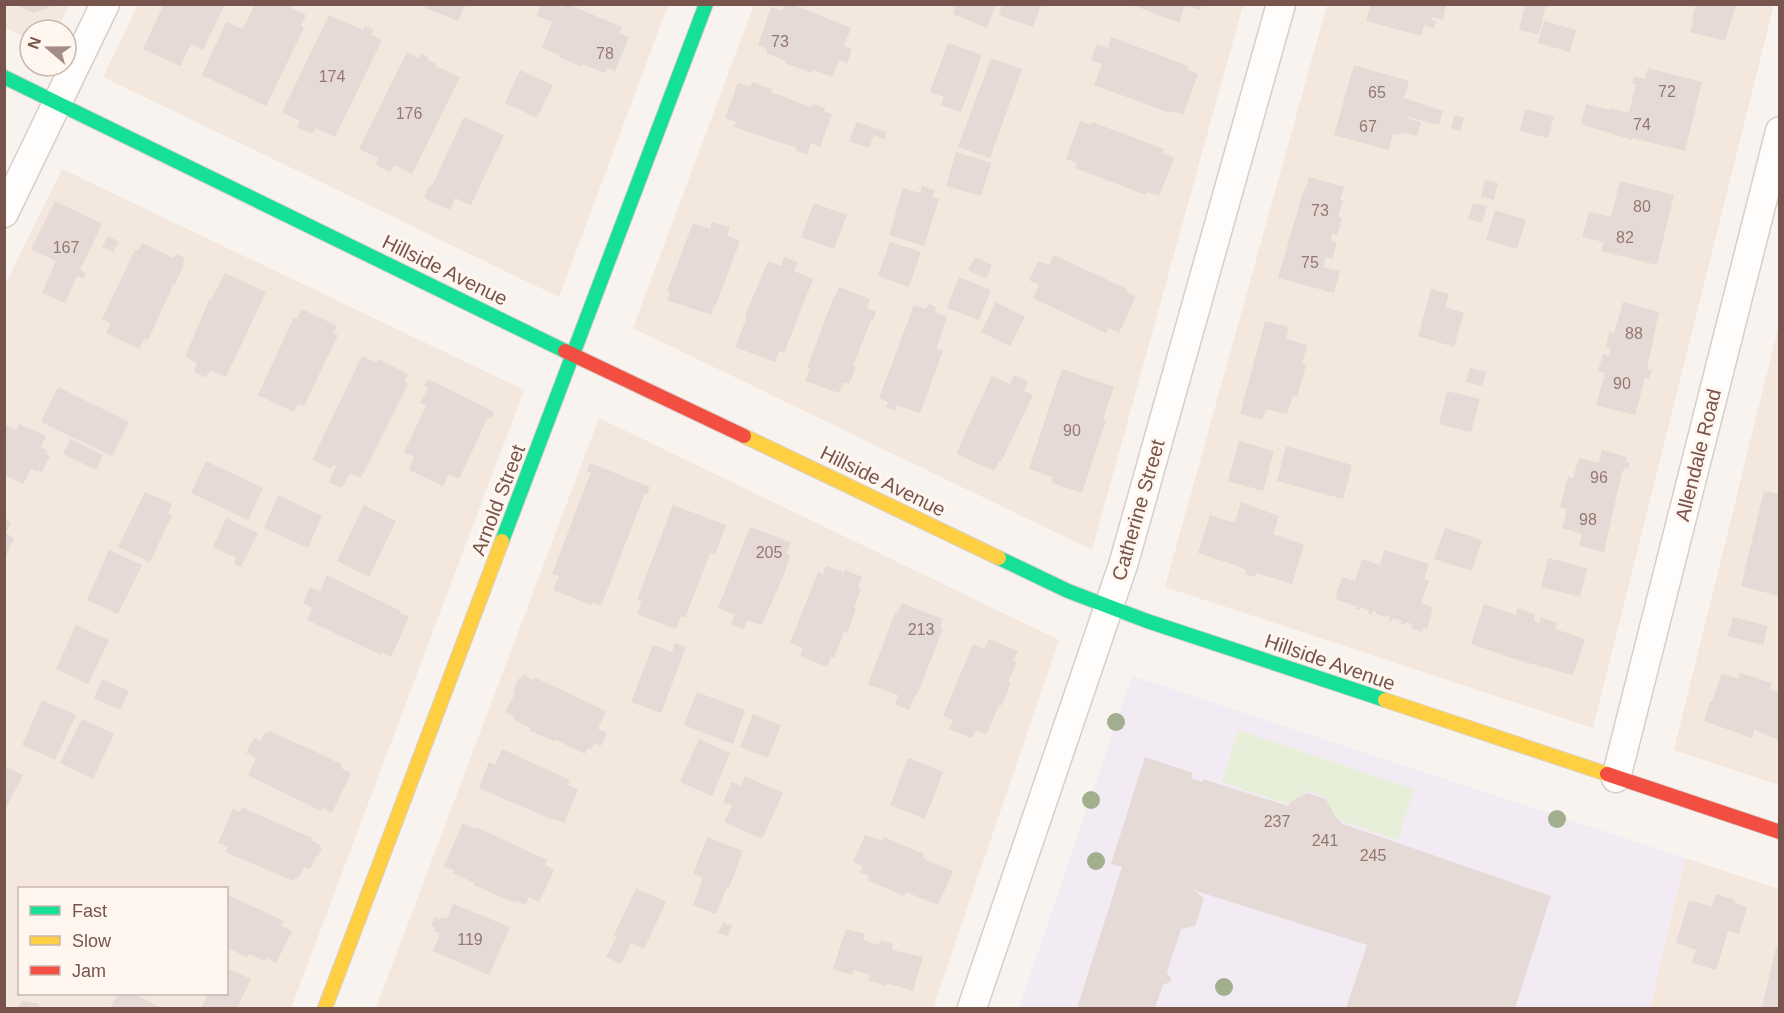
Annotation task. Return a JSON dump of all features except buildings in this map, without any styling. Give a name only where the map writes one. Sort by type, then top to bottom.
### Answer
[{"type":"street","points":[[4,213],[105,4]]},
{"type":"street","name":"Arnold Street","points":[[325,1008],[706,4]]},
{"type":"street","name":"Catherine Street","points":[[972,1008],[1124,562],[1281,4]]},
{"type":"street","name":"Hillside Avenue","points":[[4,77],[574,355],[1068,591],[1108,607],[1779,832]]},
{"type":"street","name":"Allendale Road","points":[[1616,778],[1779,131]]},
{"type":"shaded area","points":[[4,5],[69,5],[63,18],[18,18],[18,34],[5,28]]},
{"type":"shaded area","points":[[138,5],[668,5],[559,297],[103,77]]},
{"type":"shaded area","points":[[754,5],[1243,5],[1092,550],[633,328]]},
{"type":"shaded area","points":[[1327,5],[1774,5],[1593,728],[1165,587]]},
{"type":"shaded area","points":[[62,169],[524,390],[291,1008],[5,1008],[4,287]]},
{"type":"shaded area","points":[[1779,325],[1779,785],[1674,750]]},
{"type":"shaded area","points":[[599,418],[1059,640],[933,1008],[376,1008]]},
{"type":"shaded area","points":[[1132,676],[1685,858],[1650,1008],[1019,1008]]},
{"type":"shaded area","points":[[1685,858],[1779,889],[1779,1008],[1650,1008]]},
{"type":"green space","points":[[1238,730],[1414,789],[1398,840],[1324,815],[1329,798],[1306,790],[1299,808],[1222,782]]},
{"type":"traffic: fast","points":[[502,541],[706,4]]},
{"type":"traffic: fast","points":[[4,77],[565,351]]},
{"type":"traffic: fast","points":[[999,558],[1068,591],[1147,621],[1385,700]]},
{"type":"traffic: slow","points":[[744,436],[999,558]]},
{"type":"traffic: slow","points":[[325,1008],[502,541]]},
{"type":"traffic: slow","points":[[1385,700],[1607,774]]},
{"type":"traffic: jam","points":[[565,351],[744,436]]},
{"type":"traffic: jam","points":[[1607,774],[1780,832]]}]
